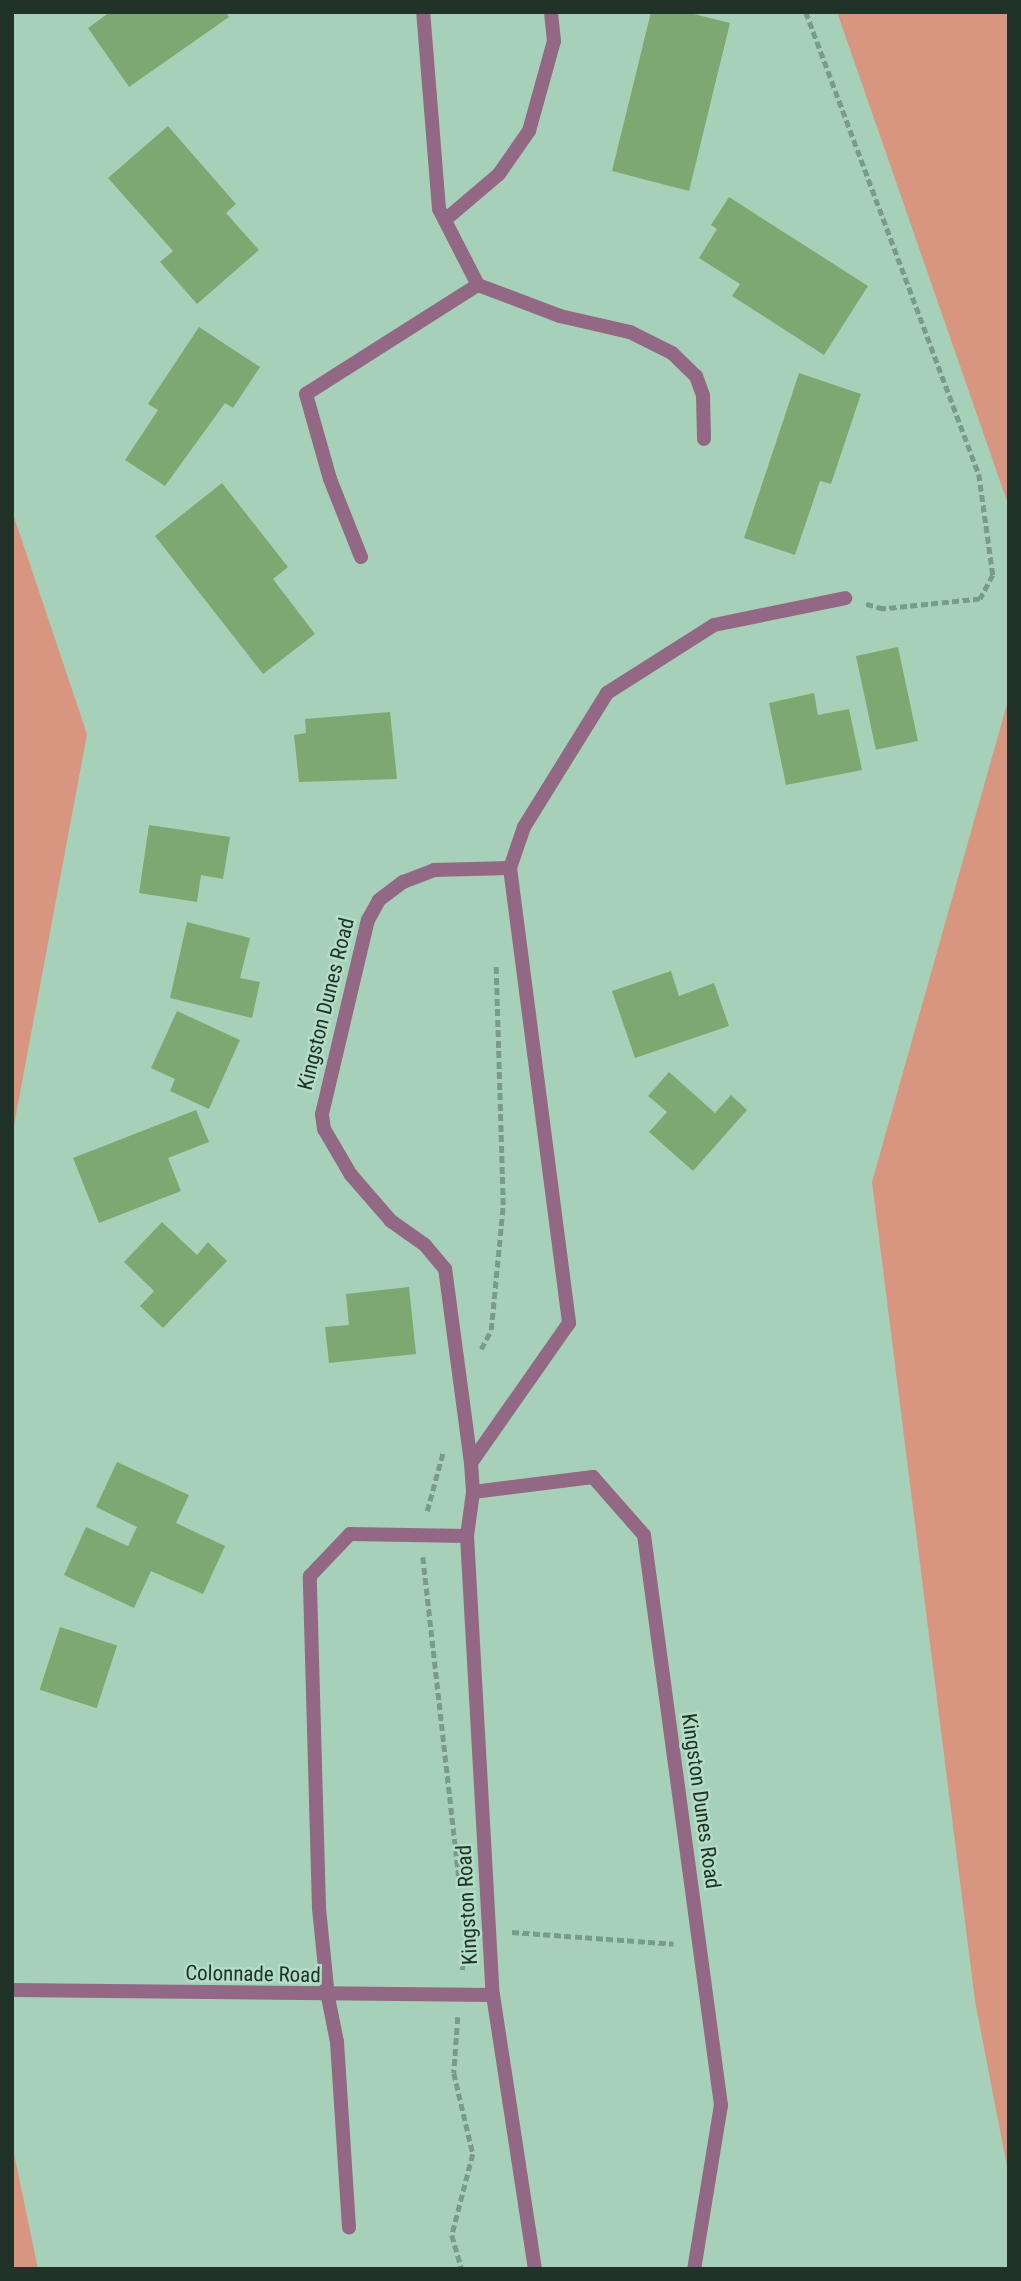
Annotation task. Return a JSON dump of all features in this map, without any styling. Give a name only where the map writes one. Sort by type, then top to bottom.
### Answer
[{"type":"street","points":[[423,12],[439,209],[478,285],[560,317],[630,332],[672,353],[696,376],[703,395],[704,439]]},
{"type":"street","points":[[445,220],[499,174],[529,131],[554,41],[551,12]]},
{"type":"street","points":[[361,557],[330,479],[306,394],[478,285]]},
{"type":"street","points":[[471,1463],[569,1323],[510,868],[524,827],[607,693],[714,625],[845,598]]},
{"type":"street","name":"Kingston Dunes Road","points":[[467,1536],[473,1492],[471,1463],[445,1269],[425,1245],[391,1221],[351,1175],[324,1129],[322,1114],[368,920],[379,900],[403,882],[434,870],[510,868]]},
{"type":"street","name":"Kingston Dunes Road","points":[[473,1492],[593,1477],[644,1535],[721,2105],[694,2269]]},
{"type":"street","points":[[349,2228],[337,2042],[328,1997],[319,1908],[310,1576],[350,1534],[467,1536]]},
{"type":"street","name":"Kingston Road","points":[[467,1536],[493,1995],[535,2269]]},
{"type":"street","name":"Colonnade Road","points":[[12,1990],[328,1997],[493,1995]]},
{"type":"path","points":[[806,12],[979,474],[993,575],[980,599],[883,609],[845,598]]},
{"type":"path","points":[[489,1930],[699,1946]]},
{"type":"shaded area","points":[[837,12],[1009,12],[1009,507]]},
{"type":"shaded area","points":[[12,511],[87,734],[12,1136]]},
{"type":"shaded area","points":[[1009,697],[1009,2177],[975,2001],[872,1182]]},
{"type":"shaded area","points":[[12,2144],[38,2269],[12,2269]]},
{"type":"building","points":[[110,12],[226,12],[229,17],[129,87],[88,28]]},
{"type":"building","points":[[651,12],[686,12],[730,23],[689,191],[612,171]]},
{"type":"building","points":[[168,126],[236,204],[226,213],[259,250],[197,304],[160,262],[173,251],[108,178]]},
{"type":"building","points":[[729,197],[868,286],[824,355],[732,296],[740,284],[699,258],[717,229],[711,225]]},
{"type":"building","points":[[199,327],[260,367],[233,408],[225,403],[165,486],[125,460],[158,410],[148,404]]},
{"type":"building","points":[[799,373],[861,394],[831,484],[820,481],[795,555],[744,538]]},
{"type":"building","points":[[222,483],[288,567],[273,579],[315,634],[263,674],[155,536]]},
{"type":"building","points":[[898,647],[918,741],[876,750],[856,656]]},
{"type":"building","points":[[814,693],[818,715],[849,709],[862,770],[786,785],[769,703]]},
{"type":"building","points":[[390,712],[397,779],[299,782],[294,735],[306,733],[305,719]]},
{"type":"building","points":[[149,825],[230,837],[223,879],[201,875],[197,902],[139,893]]},
{"type":"building","points":[[187,922],[250,938],[240,978],[260,982],[252,1018],[170,998]]},
{"type":"building","points":[[671,971],[679,996],[714,983],[729,1026],[635,1058],[612,991]]},
{"type":"building","points":[[177,1011],[240,1040],[209,1109],[170,1091],[175,1079],[151,1068]]},
{"type":"building","points":[[669,1072],[715,1113],[731,1095],[747,1110],[693,1171],[649,1132],[667,1112],[648,1096]]},
{"type":"building","points":[[196,1110],[209,1142],[168,1158],[181,1191],[99,1223],[73,1158]]},
{"type":"building","points":[[162,1222],[197,1255],[208,1242],[227,1261],[163,1328],[140,1306],[154,1291],[124,1262]]},
{"type":"building","points":[[409,1287],[416,1354],[329,1363],[325,1327],[349,1325],[346,1294]]},
{"type":"building","points":[[117,1462],[189,1495],[176,1523],[225,1546],[203,1594],[151,1571],[134,1608],[64,1575],[86,1527],[128,1546],[137,1527],[96,1507]]},
{"type":"building","points":[[60,1627],[117,1646],[97,1708],[40,1690]]}]
